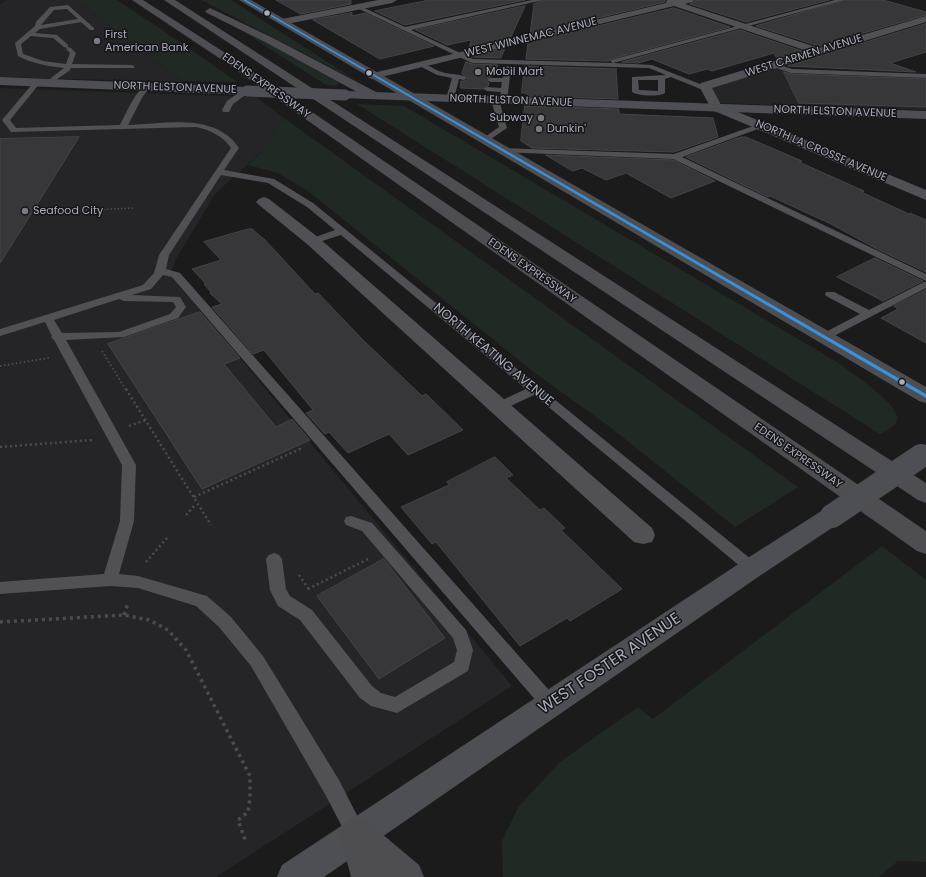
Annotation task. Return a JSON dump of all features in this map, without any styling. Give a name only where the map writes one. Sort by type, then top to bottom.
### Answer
[{"type":"highway","name":"EDENS EXPRESSWAY","points":[[137,0],[226,58],[926,544]]},
{"type":"highway","name":"EDENS EXPRESSWAY","points":[[169,0],[926,494]]},
{"type":"highway","points":[[195,4],[269,40],[374,96]]},
{"type":"highway","points":[[357,835],[368,877]]},
{"type":"highway","points":[[357,835],[407,877]]},
{"type":"main road","points":[[244,0],[926,396]]},
{"type":"main road","name":"NORTH ELSTON AVENUE","points":[[0,81],[411,98],[457,85],[503,91],[716,107],[926,115]]},
{"type":"main road","name":"WEST FOSTER AVENUE","points":[[294,877],[752,568],[924,454]]},
{"type":"street","points":[[282,22],[392,0]]},
{"type":"street","points":[[663,0],[818,51]]},
{"type":"street","name":"WEST WINNEMAC AVENUE","points":[[373,76],[689,0]]},
{"type":"street","name":"WEST CARMEN AVENUE","points":[[706,88],[705,86],[926,19]]},
{"type":"street","points":[[706,88],[716,107]]},
{"type":"street","name":"NORTH LA CROSSE AVENUE","points":[[716,107],[926,195]]},
{"type":"street","points":[[264,202],[312,241],[500,406],[643,535]]},
{"type":"lane","points":[[405,29],[540,0]]},
{"type":"lane","points":[[600,65],[841,0]]},
{"type":"lane","points":[[38,27],[38,23],[52,8],[68,7],[92,29]]},
{"type":"lane","points":[[358,7],[472,61],[650,66],[706,88]]},
{"type":"lane","points":[[83,20],[38,27],[18,44],[20,55],[29,61],[68,65],[132,67]]},
{"type":"lane","points":[[0,333],[147,287],[161,271],[164,255],[235,148],[214,130],[196,125],[14,130],[6,120],[42,83],[67,70],[73,53],[55,36],[29,34]]},
{"type":"lane","points":[[420,64],[457,85]]},
{"type":"lane","points":[[773,65],[791,72],[925,76]]},
{"type":"lane","points":[[485,141],[503,128],[503,91],[508,68]]},
{"type":"lane","points":[[662,78],[672,75]]},
{"type":"lane","points":[[488,84],[503,91]]},
{"type":"lane","points":[[124,127],[140,95],[147,86]]},
{"type":"lane","points":[[226,110],[230,103],[246,91]]},
{"type":"lane","points":[[500,150],[675,157],[762,126]]},
{"type":"lane","points":[[675,157],[925,282]]},
{"type":"lane","name":"NORTH KEATING AVENUE","points":[[219,172],[271,180],[310,205],[752,568]]},
{"type":"lane","points":[[312,241],[343,231]]},
{"type":"lane","points":[[161,271],[176,275],[550,704]]},
{"type":"lane","points":[[824,337],[869,314],[925,282]]},
{"type":"lane","points":[[830,294],[869,314]]},
{"type":"lane","points":[[57,338],[120,335],[174,316],[181,308],[176,299],[114,297]]},
{"type":"lane","points":[[48,318],[57,338],[129,465],[127,521],[110,580]]},
{"type":"lane","points":[[500,406],[535,390]]},
{"type":"lane","points":[[274,559],[278,590],[284,601],[306,615],[366,692],[377,700],[397,705],[462,666],[465,650],[460,635],[367,527],[352,521]]},
{"type":"lane","points":[[0,588],[110,580],[138,582],[200,601],[225,622],[257,661],[332,787],[357,835]]},
{"type":"path","points":[[44,212],[135,208]]},
{"type":"path","points":[[0,447],[91,441],[146,420]]},
{"type":"path","points":[[194,497],[300,449],[295,443]]},
{"type":"path","points":[[186,515],[196,504]]},
{"type":"path","points":[[146,562],[167,538]]},
{"type":"path","points":[[308,589],[386,549]]},
{"type":"path","points":[[124,615],[128,603]]},
{"type":"path","points":[[0,622],[124,615],[148,620],[168,630],[186,650],[250,776],[250,798],[248,812],[238,820],[246,842]]},
{"type":"shaded area","points":[[6,0],[76,0],[183,81],[0,77],[0,5]]},
{"type":"shaded area","points":[[76,0],[117,0],[237,82],[183,81]]},
{"type":"shaded area","points":[[201,0],[231,0],[357,81]]},
{"type":"shaded area","points":[[233,25],[339,83],[336,86],[326,85]]},
{"type":"shaded area","points":[[775,67],[791,73],[926,78],[926,110],[718,103],[710,87]]},
{"type":"shaded area","points":[[0,88],[256,97],[284,118],[262,151],[215,194],[176,259],[170,274],[512,686],[216,877],[0,877]]},
{"type":"shaded area","points":[[357,104],[404,106],[837,362],[882,396],[895,412],[897,421],[891,428],[880,434]]},
{"type":"shaded area","points":[[284,118],[798,487],[735,527],[610,427],[535,373],[308,191],[278,173],[248,165],[262,151]]},
{"type":"shaded area","points":[[882,546],[926,580],[926,862],[898,861],[879,877],[503,877],[502,841],[519,806],[560,762],[638,707],[653,719]]},
{"type":"building","points":[[276,0],[351,0],[351,4],[301,14]]},
{"type":"building","points":[[430,0],[525,0],[405,25],[375,11]]},
{"type":"building","points":[[544,0],[665,0],[665,2],[530,34],[534,4]]},
{"type":"building","points":[[696,0],[829,0],[746,22],[690,4]]},
{"type":"building","points":[[845,0],[883,0],[926,12],[926,15],[819,46],[756,26]]},
{"type":"building","points":[[525,6],[510,39],[469,49],[471,40],[447,45],[416,30]]},
{"type":"building","points":[[674,8],[730,27],[611,59],[609,61],[526,59],[528,43]]},
{"type":"building","points":[[352,13],[352,16],[365,13],[434,46],[380,59],[313,20]]},
{"type":"building","points":[[926,24],[926,52],[890,63],[916,72],[788,66]]},
{"type":"building","points":[[740,30],[802,51],[777,59],[774,53],[712,71],[707,69],[689,74],[652,59],[638,63],[622,62]]},
{"type":"building","points":[[505,48],[501,58],[472,57]]},
{"type":"building","points":[[466,62],[472,64],[498,65],[492,76],[486,80],[489,83],[488,86],[482,89],[460,88],[461,81],[465,81],[468,78],[462,74]]},
{"type":"building","points":[[525,66],[617,69],[618,99],[527,96],[527,93],[522,93]]},
{"type":"building","points":[[784,72],[791,74],[926,79],[926,107],[799,103]]},
{"type":"building","points":[[525,106],[619,109],[619,114],[713,118],[718,137],[674,152],[532,148],[521,141]]},
{"type":"building","points":[[79,137],[33,211],[0,263],[0,139]]},
{"type":"building","points":[[741,137],[746,137],[802,161],[799,162],[864,191],[861,192],[909,214],[910,213],[926,220],[926,272],[879,250],[829,223],[770,196],[768,197],[686,157]]},
{"type":"building","points":[[546,155],[673,160],[715,181],[671,198],[626,173],[606,180],[582,168],[573,171]]},
{"type":"building","points":[[252,229],[265,240],[315,294],[318,293],[364,341],[422,396],[426,394],[463,430],[408,455],[389,434],[348,453],[329,432],[325,434],[306,413],[313,410],[264,350],[253,354],[212,307],[222,304],[210,293],[211,292],[204,284],[206,284],[192,269],[221,260],[204,242]]},
{"type":"building","points":[[875,258],[923,281],[883,301],[837,277]]},
{"type":"building","points":[[926,290],[926,343],[881,318],[898,309],[894,306]]},
{"type":"building","points":[[200,312],[240,358],[224,364],[276,427],[292,419],[310,440],[202,489],[108,344]]},
{"type":"building","points":[[495,457],[513,475],[506,478],[540,510],[544,508],[565,528],[561,530],[622,589],[570,621],[567,618],[520,646],[436,542],[432,544],[401,507],[449,485],[447,482]]},
{"type":"building","points":[[384,559],[445,638],[379,679],[317,596]]},
{"type":"transit line","points":[[244,0],[926,396]]},
{"type":"place","name":"First American Bank","points":[[97,41]]},
{"type":"place","name":"Mobil Mart","points":[[478,72]]},
{"type":"place","name":"Subway","points":[[541,118]]},
{"type":"place","name":"Dunkin'","points":[[539,129]]},
{"type":"place","name":"Seafood City","points":[[25,211]]}]
